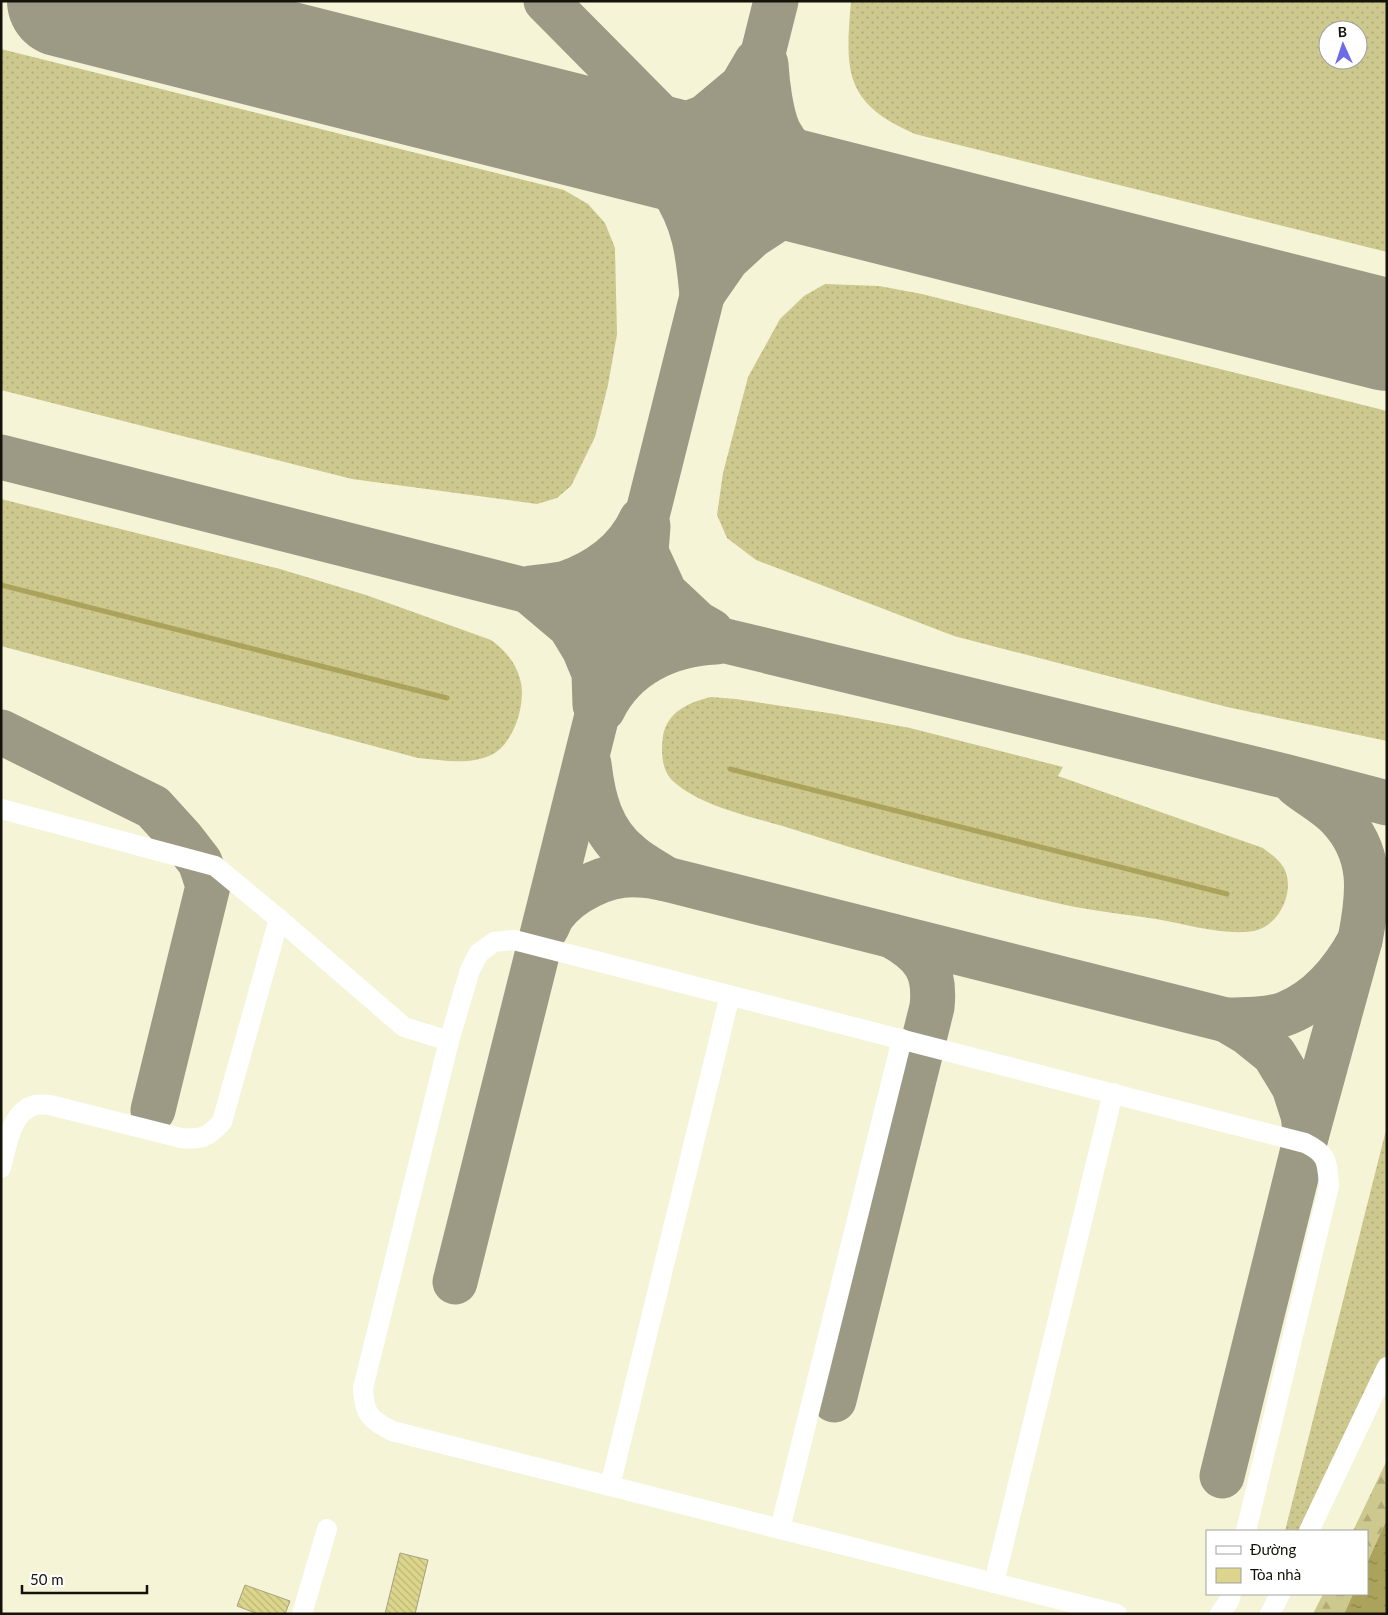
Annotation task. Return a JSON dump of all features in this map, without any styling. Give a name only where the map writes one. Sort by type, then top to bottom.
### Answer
[{"type":"lane","points":[[1,809],[215,866],[404,1027],[449,1041]]},
{"type":"lane","points":[[1,1168],[12,1127],[20,1113],[34,1105],[50,1105],[181,1138],[197,1140],[210,1134],[222,1122],[279,919]]},
{"type":"lane","points":[[1117,1614],[392,1431],[374,1421],[364,1405],[363,1388],[449,1041],[470,970],[479,953],[494,942],[514,940],[1305,1142],[1316,1148],[1327,1161],[1329,1186],[1246,1530]]},
{"type":"lane","points":[[610,1486],[730,995]]},
{"type":"lane","points":[[780,1529],[902,1039]]},
{"type":"lane","points":[[994,1583],[1113,1093]]},
{"type":"lane","points":[[1309,1530],[1387,1367]]},
{"type":"lane","points":[[302,1614],[328,1529]]},
{"type":"lane","points":[[1220,1614],[1229,1601],[1230,1595]]},
{"type":"lane","points":[[1270,1614],[1280,1595]]},
{"type":"green space","points":[[851,1],[1387,1],[1387,252],[915,134],[874,110],[862,97],[854,82],[848,47]]},
{"type":"green space","points":[[1,49],[564,190],[588,204],[605,223],[615,248],[617,334],[608,385],[595,437],[571,486],[557,498],[537,504],[352,479],[1,390]]},
{"type":"green space","points":[[825,284],[879,286],[922,294],[1387,411],[1387,741],[1227,707],[954,636],[756,560],[727,538],[717,515],[723,473],[748,377],[780,319],[804,296]]},
{"type":"green space","points":[[1,499],[280,569],[366,595],[491,640],[509,657],[520,679],[522,699],[513,732],[500,749],[484,758],[456,761],[418,758],[1,646]]},
{"type":"green space","points":[[711,697],[835,714],[910,728],[1063,767],[1058,776],[1263,848],[1284,868],[1288,887],[1283,906],[1278,915],[1263,928],[1243,932],[1205,929],[1156,919],[1096,911],[1027,896],[924,869],[713,805],[686,791],[674,782],[664,767],[662,748],[665,728],[674,714],[687,705]]},
{"type":"green space","points":[[1387,1126],[1387,1359],[1305,1530],[1285,1530]]},
{"type":"green space","points":[[1387,1460],[1387,1519],[1368,1561],[1368,1530],[1353,1530]]},
{"type":"green space","points":[[1322,1595],[1353,1595],[1344,1614],[1313,1614]]},
{"type":"water","points":[[1387,1519],[1387,1614],[1344,1614],[1353,1595],[1368,1595],[1368,1561]]},
{"type":"building","points":[[400,1553],[428,1560],[415,1614],[385,1614]]},
{"type":"building","points":[[245,1585],[290,1601],[285,1614],[258,1614],[237,1606]]},
{"type":"waterway","points":[[1,585],[447,698]]},
{"type":"waterway","points":[[730,769],[1227,894]]},
{"type":"taxiway","points":[[546,1],[672,130],[683,155]]},
{"type":"taxiway","points":[[455,1282],[776,1]]},
{"type":"taxiway","points":[[756,62],[742,86],[705,117],[629,144],[666,180],[685,212],[697,251],[702,295],[727,259],[752,236],[781,217],[817,204],[859,202]]},
{"type":"taxiway","points":[[766,64],[768,89],[774,117],[779,132],[786,144],[814,172],[859,202]]},
{"type":"taxiway","points":[[1,457],[730,642],[1284,776],[1387,803]]},
{"type":"taxiway","points":[[531,588],[566,583],[589,573],[620,551],[641,520]]},
{"type":"taxiway","points":[[648,526],[646,552],[665,593],[697,623],[711,631]]},
{"type":"taxiway","points":[[531,593],[570,626],[584,649],[594,673],[595,705]]},
{"type":"taxiway","points":[[603,709],[623,680],[650,660],[665,652],[681,647],[716,642]]},
{"type":"taxiway","points":[[1,732],[153,807],[200,862],[208,886],[153,1110]]},
{"type":"taxiway","points":[[589,764],[596,802],[605,825],[612,836],[634,858],[666,879]]},
{"type":"taxiway","points":[[1222,1476],[1306,1137],[1360,940],[1367,891],[1363,860],[1358,845],[1350,831],[1334,812],[1296,784]]},
{"type":"taxiway","points":[[545,930],[552,916],[560,907],[590,885],[626,875],[648,876],[1226,1020],[1273,1017],[1299,1007],[1321,992],[1330,983],[1346,963],[1360,940]]},
{"type":"taxiway","points":[[834,1400],[932,1007],[932,983],[926,964],[912,949],[892,936]]},
{"type":"taxiway","points":[[1226,1020],[1248,1033],[1274,1054],[1294,1087],[1303,1115],[1306,1137]]},
{"type":"runway","points":[[63,1],[1387,335]]}]
